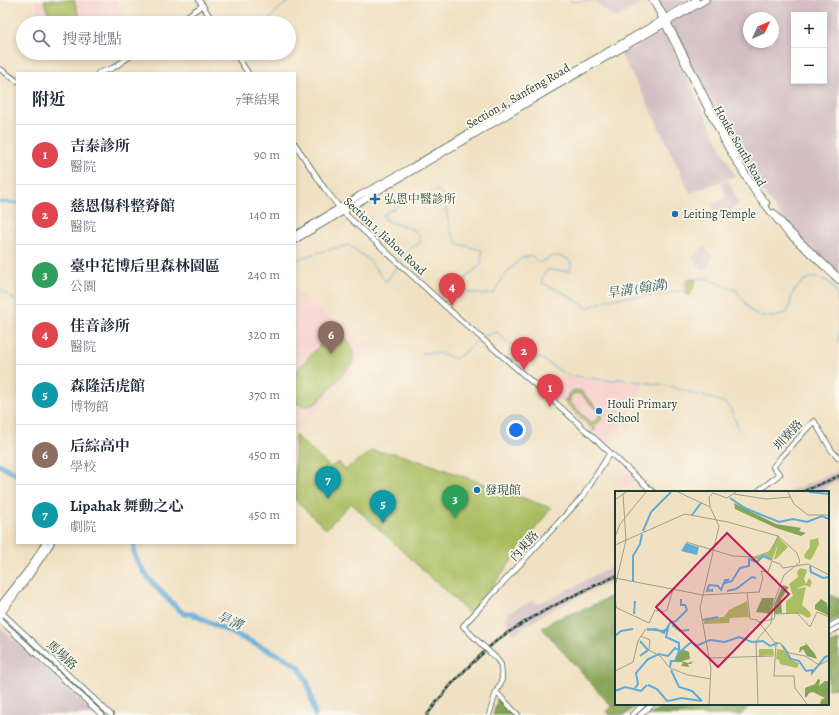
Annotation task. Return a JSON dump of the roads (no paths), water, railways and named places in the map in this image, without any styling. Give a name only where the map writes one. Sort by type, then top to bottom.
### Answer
[{"type":"main road","name":"Section 4, Sanfeng Road","points":[[341,210],[412,172],[665,21],[696,0]]},
{"type":"main road","name":"Section 4, Sanfeng Road","points":[[665,21],[706,0]]},
{"type":"main road","points":[[296,234],[341,210]]},
{"type":"main road","points":[[296,239],[341,210]]},
{"type":"main road","points":[[1,611],[44,544]]},
{"type":"main road","points":[[1,611],[29,576],[50,544]]},
{"type":"street","points":[[199,0],[209,16]]},
{"type":"street","name":"Houke South Road","points":[[652,0],[665,21]]},
{"type":"street","name":"Houke South Road","points":[[656,0],[665,21],[727,143],[754,192],[788,231],[839,281]]},
{"type":"street","points":[[186,16],[202,5]]},
{"type":"street","points":[[101,72],[114,68],[125,60]]},
{"type":"street","points":[[240,60],[247,72]]},
{"type":"street","points":[[0,69],[16,80]]},
{"type":"street","name":"Section 1, Jiahou Road","points":[[296,145],[341,210],[456,316],[546,394],[652,491]]},
{"type":"street","name":"Houke South Road","points":[[788,231],[839,277]]},
{"type":"street","name":"圳寮路","points":[[758,491],[780,474],[773,467],[814,421],[832,451],[839,458]]},
{"type":"street","name":"內東路","points":[[496,692],[502,679],[501,665],[496,658],[463,626],[583,496],[610,453]]},
{"type":"street","name":"馬場路","points":[[1,611],[111,715]]},
{"type":"street","name":"馬場路","points":[[0,620],[102,715]]},
{"type":"street","points":[[829,626],[839,621]]},
{"type":"street","points":[[829,632],[839,627]]},
{"type":"street","points":[[489,715],[496,692],[518,715]]},
{"type":"street","points":[[632,715],[643,705]]},
{"type":"street","points":[[640,715],[652,705]]},
{"type":"waterway","points":[[272,16],[291,0]]},
{"type":"waterway","name":"旱溝 (翰溝)","points":[[400,262],[411,248],[419,244],[420,236],[417,232],[409,228],[385,220],[384,214],[415,197],[436,190],[443,195],[450,227],[458,244],[482,250],[481,265],[467,276],[464,286],[468,292],[483,295],[494,293],[502,278],[521,258],[532,256],[539,263],[551,257],[558,256],[571,261],[570,271],[548,270],[542,276],[542,283],[562,292],[588,308],[609,299],[670,293],[684,290],[684,284],[688,279],[705,278],[736,290],[751,311],[761,316],[775,317],[788,312],[793,292],[803,281],[811,278],[819,278],[829,282],[837,294],[839,308],[839,344]]},
{"type":"waterway","points":[[0,202],[16,203]]},
{"type":"waterway","name":"旱溝 (翰溝)","points":[[296,260],[349,245],[369,260],[386,282],[398,265]]},
{"type":"waterway","points":[[0,289],[16,301]]},
{"type":"waterway","points":[[482,337],[497,332],[507,342],[545,361],[567,375],[611,381],[618,379],[665,385],[726,403],[729,406],[739,429]]},
{"type":"waterway","points":[[422,353],[439,354],[456,359],[479,338]]},
{"type":"waterway","name":"旱溝","points":[[0,465],[16,474]]},
{"type":"waterway","name":"旱溝","points":[[134,544],[134,553],[142,569],[163,594],[184,614],[192,614],[283,657],[299,667],[308,684],[315,715]]},
{"type":"railway","points":[[804,491],[839,476]]},
{"type":"railway","points":[[427,715],[461,674],[500,638],[556,604],[615,576]]},
{"type":"place","name":"弘恩中醫診所","points":[[375,199]]},
{"type":"place","name":"Leiting Temple","points":[[675,214]]},
{"type":"place","name":"佳音診所","points":[[452,306]]},
{"type":"place","name":"后綜高中","points":[[331,354]]},
{"type":"place","name":"慈恩傷科整脊館","points":[[524,370]]},
{"type":"place","name":"吉泰診所","points":[[550,407]]},
{"type":"place","name":"Houli Primary School","points":[[599,411]]},
{"type":"place","name":"發現館","points":[[477,490]]},
{"type":"place","name":"Lipahak 舞動之心","points":[[328,499]]},
{"type":"place","name":"臺中花博后里森林園區","points":[[455,518]]},
{"type":"place","name":"森隆活虎館","points":[[383,523]]}]
